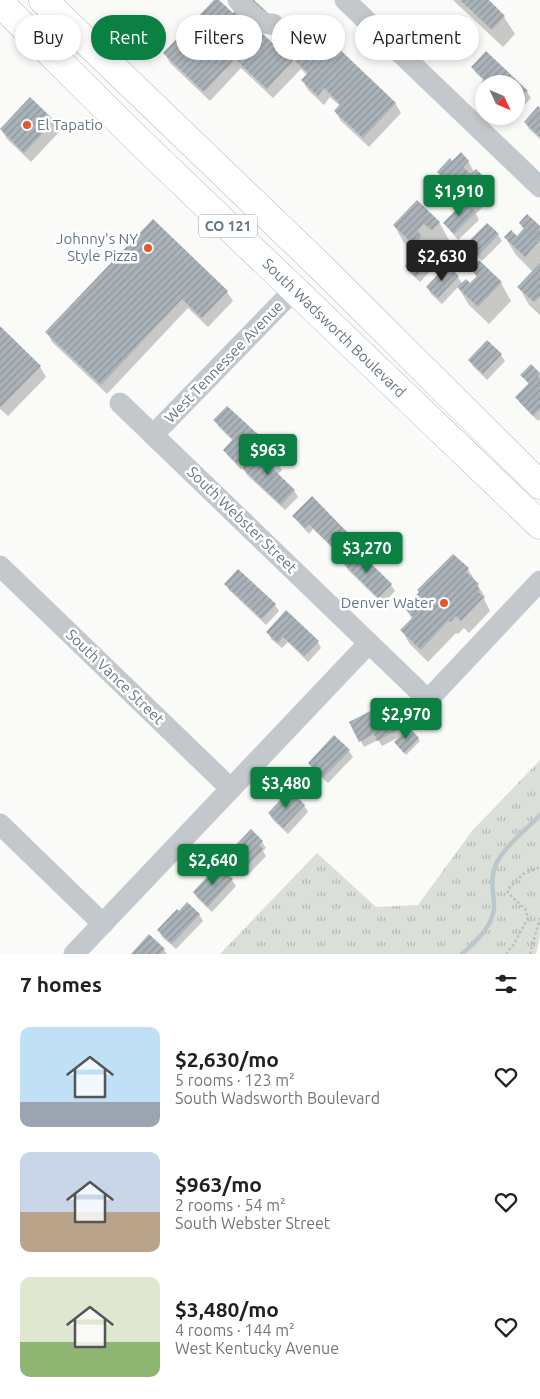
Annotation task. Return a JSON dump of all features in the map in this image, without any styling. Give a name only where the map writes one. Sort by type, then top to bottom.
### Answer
[{"type":"main road","name":"CO 121","points":[[43,0],[260,208],[540,485]]},
{"type":"main road","name":"South Wadsworth Boulevard","points":[[0,3],[136,138],[540,526]]},
{"type":"main road","points":[[136,138],[141,133],[148,132],[155,135],[201,171],[260,208]]},
{"type":"street","points":[[238,0],[262,23],[272,24]]},
{"type":"street","points":[[345,0],[540,188]]},
{"type":"street","name":"West Tennessee Avenue","points":[[153,435],[294,290]]},
{"type":"street","name":"South Webster Street","points":[[120,403],[428,700],[540,581]]},
{"type":"street","name":"South Vance Street","points":[[0,566],[230,789]]},
{"type":"street","points":[[74,954],[369,643]]},
{"type":"street","points":[[0,824],[103,924]]},
{"type":"path","points":[[506,954],[514,944],[528,918],[525,909],[508,893],[508,888],[524,874],[540,867]]},
{"type":"path","points":[[530,954],[540,918]]},
{"type":"green space","points":[[540,760],[540,937],[536,954],[220,954],[317,853],[376,907],[418,905],[472,831]]},
{"type":"building","points":[[214,0],[219,0],[233,13],[246,0],[254,0],[268,13],[262,19],[262,15],[200,15]]},
{"type":"building","points":[[460,0],[489,0],[505,16],[492,30],[479,18],[479,15],[476,15]]},
{"type":"building","points":[[262,33],[272,43],[272,60],[294,60],[267,89],[236,60],[262,60]]},
{"type":"building","points":[[176,39],[176,60],[234,60],[204,92],[166,56],[166,50]]},
{"type":"building","points":[[486,51],[511,75],[480,75],[471,67]]},
{"type":"building","points":[[345,54],[396,103],[363,138],[334,111],[340,104],[324,88],[318,96],[301,80],[308,73],[294,60],[345,60]]},
{"type":"building","name":"El Tapatio","points":[[30,97],[55,121],[24,153],[0,129]]},
{"type":"building","points":[[538,106],[540,108],[540,137],[525,123]]},
{"type":"building","points":[[461,152],[469,161],[463,167],[471,174],[476,169],[484,177],[464,198],[437,172],[450,158],[452,161]]},
{"type":"building","points":[[417,200],[440,222],[432,230],[424,224],[417,231],[422,236],[414,245],[393,225]]},
{"type":"building","points":[[465,201],[476,212],[454,234],[443,223]]},
{"type":"building","points":[[527,214],[540,226],[540,240],[525,257],[504,237],[511,230],[517,236],[524,228],[519,223]]},
{"type":"building","points":[[153,219],[228,291],[202,318],[182,299],[101,385],[45,332]]},
{"type":"building","points":[[487,223],[499,234],[478,256],[466,244]]},
{"type":"building","points":[[425,244],[437,254],[416,277],[405,266]]},
{"type":"building","points":[[479,260],[502,282],[478,307],[457,287],[466,279],[470,283],[477,276],[470,269]]},
{"type":"building","points":[[540,263],[540,296],[534,302],[517,287]]},
{"type":"building","points":[[447,265],[459,276],[438,298],[426,287]]},
{"type":"building","points":[[0,326],[41,366],[1,407],[0,406]]},
{"type":"building","points":[[487,340],[502,354],[483,374],[468,360]]},
{"type":"building","points":[[531,364],[540,373],[538,377],[540,379],[540,409],[533,416],[515,397],[529,383],[520,375]]},
{"type":"building","points":[[227,406],[262,438],[237,464],[223,450],[233,439],[213,420]]},
{"type":"building","points":[[261,447],[279,463],[273,469],[295,490],[281,505],[242,468]]},
{"type":"building","points":[[312,496],[349,534],[334,549],[309,524],[305,528],[292,516]]},
{"type":"building","points":[[356,549],[392,584],[378,598],[343,563]]},
{"type":"building","name":"Denver Water","points":[[453,554],[469,568],[466,572],[479,584],[477,586],[480,590],[478,592],[484,597],[461,621],[456,616],[451,622],[448,621],[421,650],[400,630],[413,617],[404,608],[419,592],[417,590]]},
{"type":"building","points":[[238,569],[276,604],[262,619],[224,584]]},
{"type":"building","points":[[286,610],[319,641],[304,656],[283,637],[278,643],[266,632]]},
{"type":"building","points":[[388,702],[401,728],[377,741],[374,734],[359,742],[349,722]]},
{"type":"building","points":[[409,727],[419,738],[404,753],[394,742]]},
{"type":"building","points":[[334,735],[350,750],[323,778],[308,763]]},
{"type":"building","points":[[290,790],[305,805],[283,828],[268,813]]},
{"type":"building","points":[[251,829],[263,841],[259,845],[263,849],[243,871],[226,855]]},
{"type":"building","points":[[218,865],[233,879],[208,907],[193,892]]},
{"type":"building","points":[[187,902],[200,914],[172,944],[157,930],[177,909],[179,911]]},
{"type":"building","points":[[149,934],[165,949],[160,954],[131,954]]},
{"type":"waterway","points":[[462,954],[484,931],[492,918],[494,911],[492,879],[496,864],[510,845],[540,815]]},
{"type":"place","name":"El Tapatio","points":[[27,125]]},
{"type":"place","name":"Johnny's NY Style Pizza","points":[[148,248]]},
{"type":"place","name":"Denver Water","points":[[444,603]]}]
